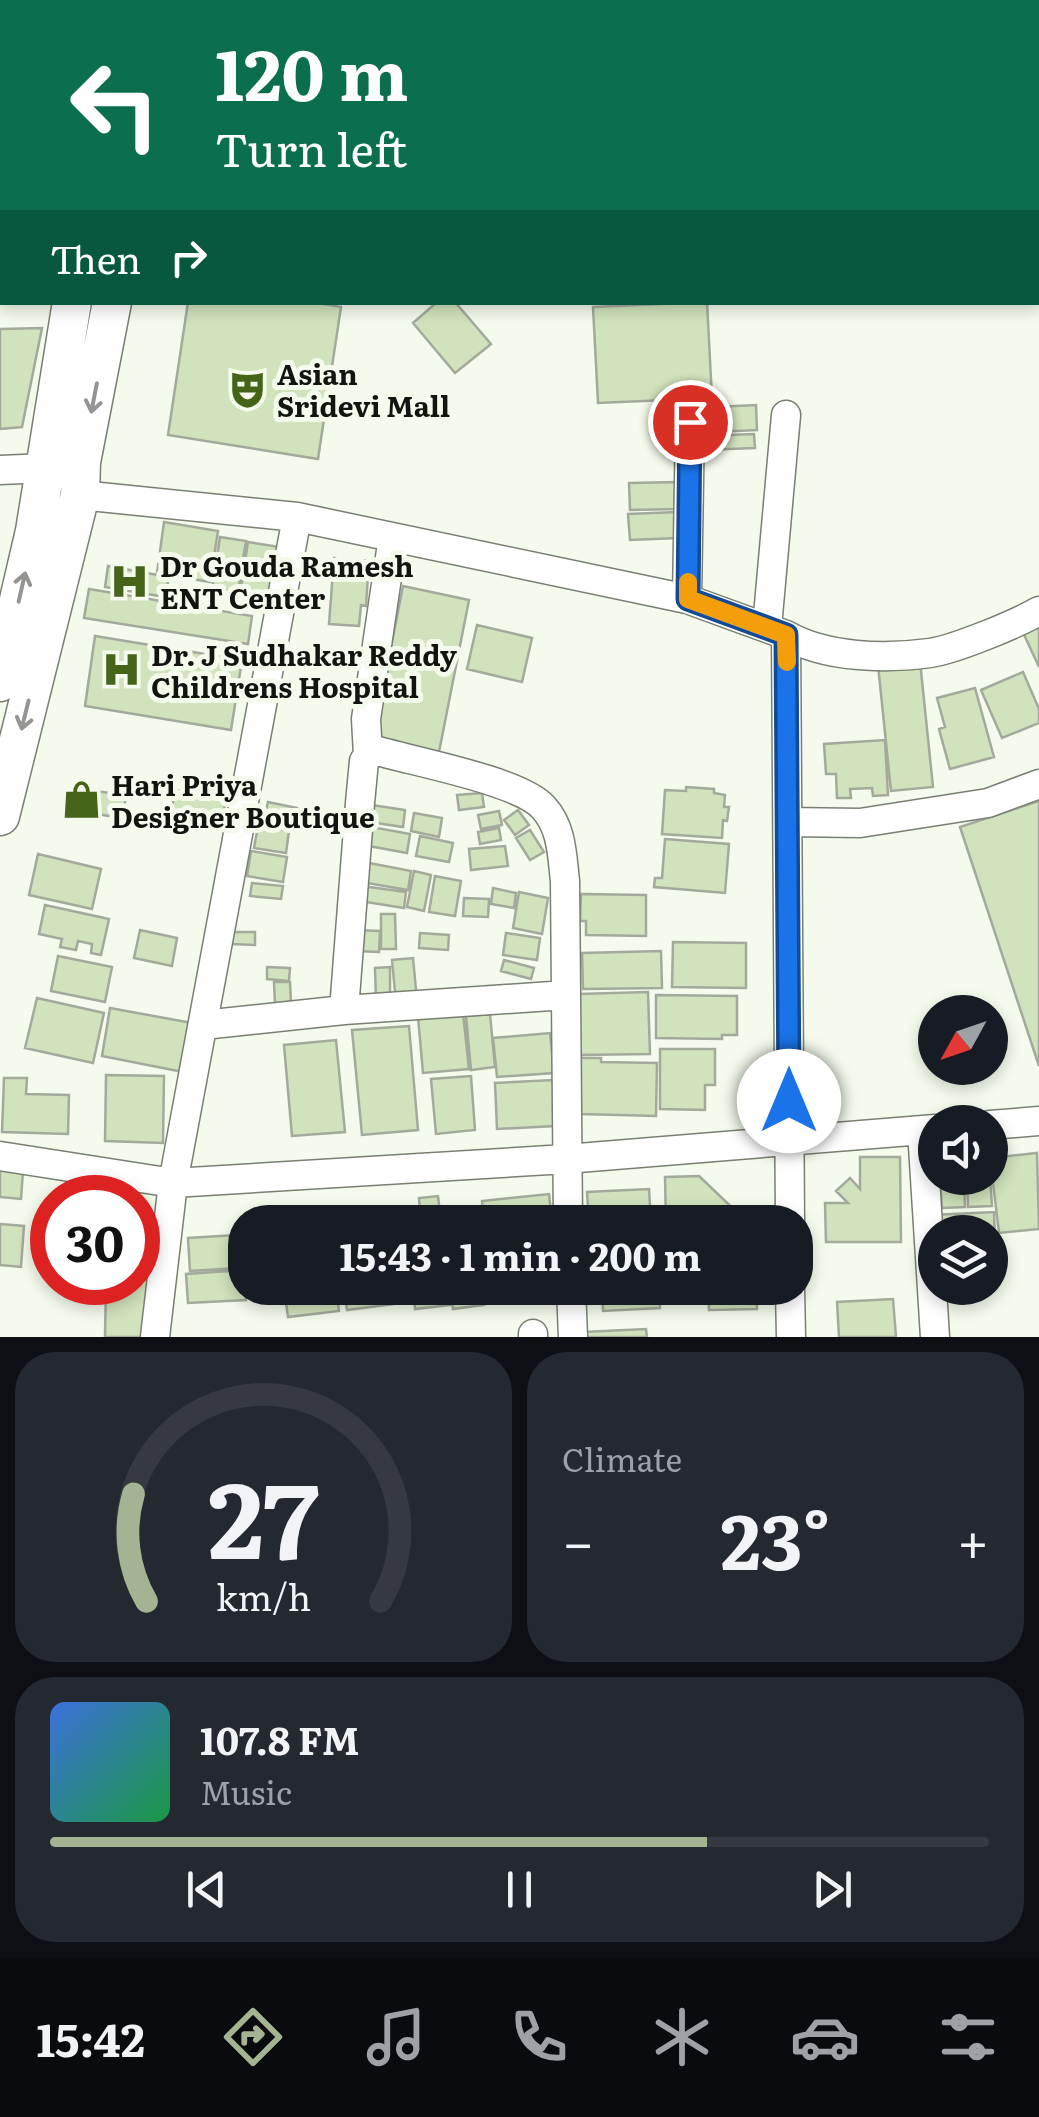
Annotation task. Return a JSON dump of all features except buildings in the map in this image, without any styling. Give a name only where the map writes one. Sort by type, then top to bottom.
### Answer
[{"type":"street","points":[[0,682],[35,531],[72,305]]},
{"type":"street","points":[[0,816],[80,495],[81,462],[111,305]]},
{"type":"street","points":[[786,415],[777,631],[788,822],[790,1205]]},
{"type":"street","points":[[688,599],[690,422]]},
{"type":"street","points":[[0,470],[46,468]]},
{"type":"street","points":[[80,495],[297,517],[393,537],[688,599],[777,631],[809,648],[883,655],[934,652],[1039,611]]},
{"type":"street","points":[[155,1337],[173,1183],[297,517]]},
{"type":"street","points":[[344,1010],[360,803],[368,755],[366,718],[393,537]]},
{"type":"street","points":[[368,755],[378,752],[528,794],[545,809],[561,839],[567,1205]]},
{"type":"street","points":[[788,822],[860,824],[988,804],[1039,784]]},
{"type":"street","points":[[203,1025],[344,1010],[566,995]]},
{"type":"street","points":[[1008,1124],[1039,1121]]},
{"type":"street","points":[[0,1156],[173,1183],[566,1159],[918,1131]]},
{"type":"street","points":[[930,1195],[935,1337]]},
{"type":"street","points":[[572,1305],[573,1337]]},
{"type":"street","points":[[790,1305],[791,1337]]},
{"type":"slow traffic","points":[[688,582],[688,599],[786,635],[787,662]]},
{"type":"place","name":"Asian Sridevi Mall","points":[[247,389]]},
{"type":"place","name":"Dr Gouda Ramesh ENT Center","points":[[130,581]]},
{"type":"place","name":"Dr. J Sudhakar Reddy Childrens Hospital","points":[[121,670]]},
{"type":"place","name":"Hari Priya Designer Boutique","points":[[81,800]]},
{"type":"route","points":[[690,422],[688,599],[786,635],[789,1101]]}]
